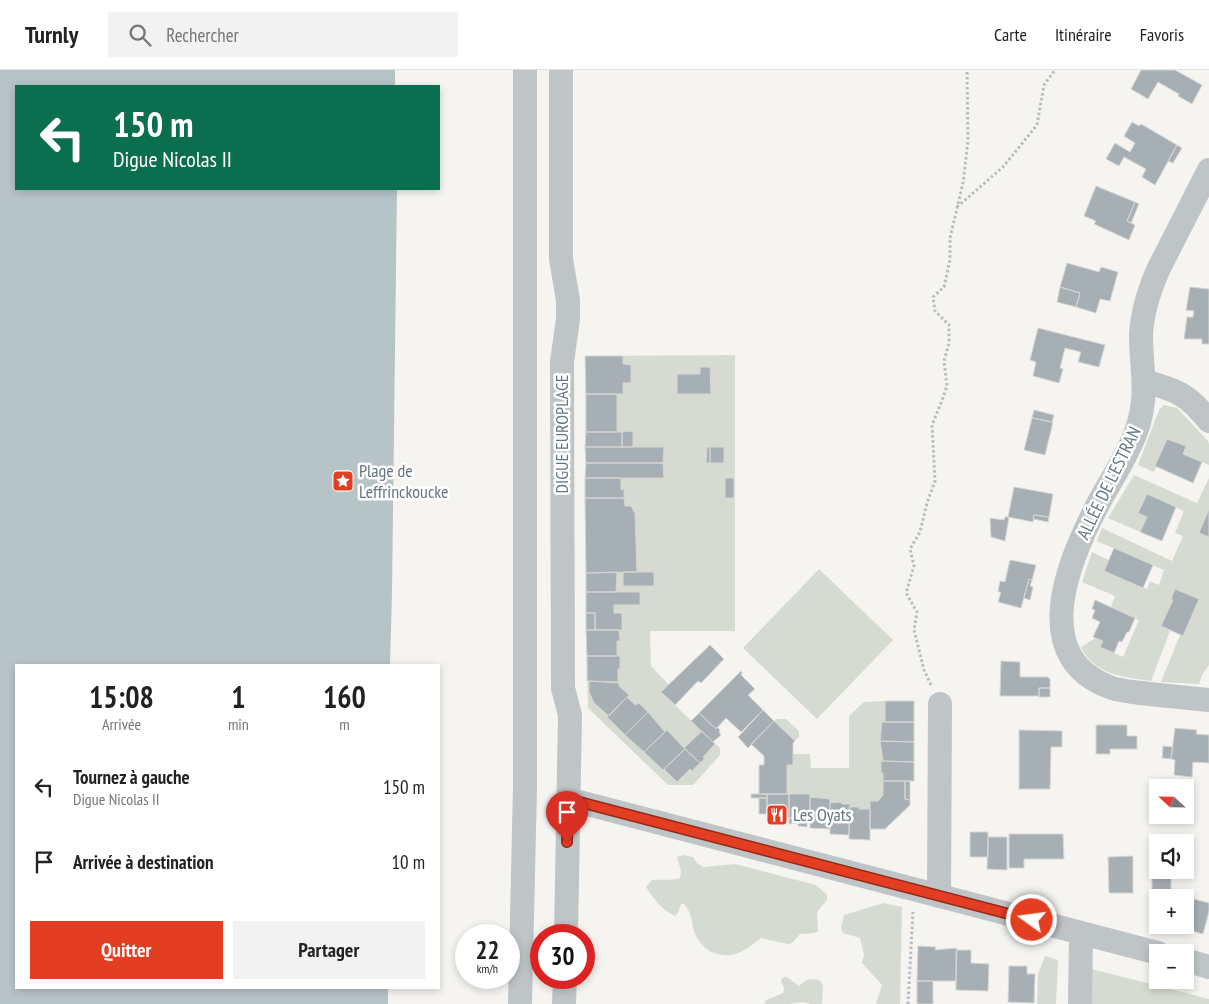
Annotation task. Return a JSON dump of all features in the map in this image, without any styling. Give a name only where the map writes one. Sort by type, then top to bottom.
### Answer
[{"type":"street","name":"DIGUE EUROPLAGE","points":[[520,1004],[525,787],[525,70]]},
{"type":"street","name":"DIGUE EUROPLAGE","points":[[561,70],[561,259],[568,300],[568,319],[562,362],[563,688],[570,715],[566,924]]},
{"type":"street","name":"ALLÉE DE L'ESTRAN","points":[[1209,170],[1158,270],[1149,292],[1141,334],[1144,381],[1143,406],[1131,446],[1091,517],[1072,565],[1062,603],[1061,622],[1063,639],[1068,652],[1079,669],[1103,684],[1130,692],[1209,700]]},
{"type":"street","points":[[1144,381],[1177,391],[1190,401],[1209,421]]},
{"type":"street","points":[[939,896],[940,704]]},
{"type":"street","points":[[568,799],[1149,951]]},
{"type":"street","points":[[1080,1004],[1082,933]]},
{"type":"street","points":[[1194,963],[1209,967]]},
{"type":"street","points":[[564,1004],[565,989]]},
{"type":"path","points":[[940,704],[924,670],[914,630],[917,612],[906,593],[914,566],[910,549],[920,532],[935,481],[932,426],[947,386],[944,361],[950,343],[948,325],[935,311],[933,297],[944,287],[950,260],[950,238],[963,183],[968,141],[967,70]]},
{"type":"path","points":[[957,207],[1003,167],[1037,125],[1044,85],[1055,70]]},
{"type":"path","points":[[908,1004],[914,890]]},
{"type":"shaded area","points":[[0,70],[395,70],[395,85],[15,85],[15,190],[397,190],[390,664],[15,664],[15,989],[388,989],[388,1004],[0,1004]]},
{"type":"shaded area","points":[[735,355],[735,631],[650,631],[651,666],[669,685],[661,692],[720,748],[720,755],[693,785],[668,785],[588,708],[585,356]]},
{"type":"shaded area","points":[[1164,405],[1177,408],[1208,441],[1209,465],[1183,454],[1185,446],[1168,439],[1154,472],[1138,465],[1159,410]]},
{"type":"shaded area","points":[[1134,475],[1197,503],[1209,478],[1209,509],[1199,533],[1209,537],[1209,665],[1202,675],[1199,684],[1161,682],[1180,635],[1183,636],[1199,599],[1175,589],[1171,599],[1173,600],[1161,626],[1170,631],[1151,681],[1120,676],[1102,669],[1094,664],[1081,647],[1096,638],[1103,641],[1100,647],[1123,657],[1139,620],[1111,607],[1115,596],[1082,582],[1092,552],[1109,560],[1104,571],[1147,589],[1150,581],[1159,585],[1164,570],[1097,541],[1102,528],[1172,561],[1183,536],[1175,533],[1184,511],[1147,495],[1138,513],[1147,517],[1140,532],[1108,518]]},
{"type":"shaded area","points":[[819,569],[893,640],[817,719],[743,648]]},
{"type":"shaded area","points":[[885,701],[885,722],[881,732],[883,795],[878,801],[870,801],[870,809],[859,809],[842,804],[841,802],[830,803],[830,799],[810,797],[810,794],[787,794],[787,765],[793,754],[810,754],[811,768],[849,768],[849,716],[864,702]]},
{"type":"shaded area","points":[[786,719],[799,731],[799,737],[795,741],[774,721]]},
{"type":"shaded area","points":[[683,855],[693,857],[703,867],[735,864],[816,885],[827,895],[827,900],[817,912],[818,931],[800,934],[792,943],[787,944],[761,938],[733,955],[709,951],[696,936],[689,911],[684,904],[681,904],[675,916],[662,907],[646,887],[652,880],[680,878],[681,871],[677,857]]},
{"type":"shaded area","points":[[883,903],[902,907],[900,1004],[876,1004],[882,985],[862,963],[864,955],[860,938],[843,933],[841,927],[844,915]]},
{"type":"shaded area","points":[[1045,956],[1058,960],[1056,1004],[1037,1004],[1038,974]]},
{"type":"shaded area","points":[[1092,969],[1149,984],[1149,989],[1170,989],[1209,999],[1209,1004],[1092,1004]]},
{"type":"shaded area","points":[[787,977],[799,986],[808,980],[819,980],[823,985],[822,1004],[803,1002],[764,1004],[766,1000],[783,993],[784,989],[781,981],[782,978]]},
{"type":"building","points":[[1141,70],[1175,70],[1202,85],[1192,104],[1158,82],[1148,99],[1131,89]]},
{"type":"building","points":[[1132,122],[1139,126],[1141,124],[1177,145],[1155,185],[1142,177],[1146,169],[1124,157],[1119,166],[1106,159],[1115,143],[1130,152],[1135,143],[1124,136]]},
{"type":"building","points":[[1177,145],[1182,148],[1173,163],[1168,161]]},
{"type":"building","points":[[1096,186],[1135,202],[1127,221],[1135,225],[1129,240],[1094,224],[1096,221],[1084,216]]},
{"type":"building","points":[[1135,202],[1139,204],[1131,223],[1127,221]]},
{"type":"building","points":[[1067,263],[1099,272],[1101,267],[1118,272],[1110,301],[1100,299],[1096,313],[1076,307],[1080,293],[1060,287]]},
{"type":"building","points":[[1060,287],[1080,293],[1076,307],[1057,302]]},
{"type":"building","points":[[1190,287],[1209,289],[1209,344],[1202,344],[1202,339],[1184,339],[1187,317],[1193,317],[1194,311],[1186,310]]},
{"type":"building","points":[[1038,328],[1105,345],[1099,367],[1078,362],[1081,352],[1065,348],[1060,368],[1063,369],[1059,383],[1033,376],[1036,362],[1030,360]]},
{"type":"building","points":[[585,356],[623,356],[623,364],[631,365],[631,383],[623,383],[623,394],[586,394]]},
{"type":"building","points":[[700,367],[710,367],[711,394],[677,394],[677,374],[700,374]]},
{"type":"building","points":[[586,394],[617,394],[617,432],[586,432]]},
{"type":"building","points":[[1034,410],[1054,415],[1052,422],[1032,418]]},
{"type":"building","points":[[1032,418],[1053,422],[1045,455],[1024,450]]},
{"type":"building","points":[[633,431],[633,447],[622,447],[622,432]]},
{"type":"building","points":[[586,432],[622,432],[622,447],[585,447]]},
{"type":"building","points":[[1167,439],[1186,446],[1183,454],[1202,462],[1193,483],[1155,466]]},
{"type":"building","points":[[585,447],[664,447],[663,463],[586,463]]},
{"type":"building","points":[[707,447],[710,447],[710,463],[706,463]]},
{"type":"building","points":[[710,447],[724,447],[724,463],[710,463]]},
{"type":"building","points":[[586,463],[663,463],[664,478],[585,478]]},
{"type":"building","points":[[585,478],[621,478],[621,490],[624,489],[624,498],[585,498]]},
{"type":"building","points":[[725,478],[734,478],[734,498],[725,498]]},
{"type":"building","points":[[1014,487],[1053,494],[1049,517],[1034,515],[1033,522],[1008,517]]},
{"type":"building","points":[[1147,494],[1176,507],[1162,541],[1140,532],[1147,517],[1138,513]]},
{"type":"building","points":[[585,498],[624,498],[625,506],[631,506],[635,513],[637,572],[586,573]]},
{"type":"building","points":[[1209,509],[1209,537],[1199,533]]},
{"type":"building","points":[[1034,515],[1049,517],[1048,522],[1033,519]]},
{"type":"building","points":[[1005,517],[1009,517],[1005,541],[991,537],[990,518],[1004,520]]},
{"type":"building","points":[[1114,548],[1153,565],[1143,588],[1104,571]]},
{"type":"building","points":[[1010,560],[1036,565],[1032,580],[1029,579],[1021,608],[998,602],[1001,592],[998,592],[1000,581],[1005,582]]},
{"type":"building","points":[[617,572],[616,592],[586,592],[586,573]]},
{"type":"building","points":[[623,572],[654,572],[654,586],[623,586]]},
{"type":"building","points":[[1029,579],[1032,580],[1030,586],[1033,587],[1030,600],[1024,598]]},
{"type":"building","points":[[1175,589],[1199,599],[1183,636],[1161,626],[1173,600],[1171,599]]},
{"type":"building","points":[[586,592],[640,592],[640,605],[614,605],[614,613],[622,613],[622,630],[595,630],[595,613],[586,613]]},
{"type":"building","points":[[1095,600],[1135,618],[1129,632],[1127,632],[1122,642],[1119,641],[1114,653],[1100,647],[1103,641],[1093,637],[1100,622],[1092,618],[1095,610],[1092,609]]},
{"type":"building","points":[[586,613],[595,613],[595,630],[586,630]]},
{"type":"building","points":[[586,630],[619,630],[620,641],[617,641],[617,656],[587,656]]},
{"type":"building","points":[[710,645],[724,659],[701,683],[698,681],[675,705],[661,692]]},
{"type":"building","points":[[587,656],[620,656],[618,682],[587,681]]},
{"type":"building","points":[[1001,661],[1020,662],[1020,677],[1048,677],[1050,679],[1050,688],[1039,688],[1039,696],[1000,696]]},
{"type":"building","points":[[741,671],[741,675],[755,689],[748,695],[763,710],[741,732],[726,718],[716,729],[699,713]]},
{"type":"building","points":[[589,681],[619,683],[619,686],[629,695],[609,716],[594,703],[589,692]]},
{"type":"building","points":[[1039,688],[1050,688],[1050,697],[1039,697]]},
{"type":"building","points":[[627,697],[635,705],[639,703],[648,712],[625,735],[607,717]]},
{"type":"building","points":[[885,701],[914,701],[914,722],[885,722]]},
{"type":"building","points":[[763,710],[774,721],[748,748],[738,737]]},
{"type":"building","points":[[648,712],[665,732],[644,752],[625,735]]},
{"type":"building","points":[[699,713],[716,729],[717,727],[720,730],[721,735],[713,742],[691,721]]},
{"type":"building","points":[[774,721],[795,741],[793,743],[793,765],[787,765],[787,794],[759,794],[759,765],[764,765],[764,756],[751,744]]},
{"type":"building","points":[[882,722],[914,722],[914,742],[880,741]]},
{"type":"building","points":[[1096,725],[1127,725],[1127,736],[1137,736],[1137,749],[1110,749],[1110,754],[1096,754]]},
{"type":"building","points":[[1175,728],[1197,730],[1196,734],[1209,735],[1209,763],[1193,762],[1192,777],[1174,775],[1175,760],[1171,759]]},
{"type":"building","points":[[667,730],[685,749],[663,770],[644,752]]},
{"type":"building","points":[[1019,730],[1062,731],[1062,747],[1051,747],[1050,789],[1019,789]]},
{"type":"building","points":[[702,731],[715,744],[700,763],[684,748]]},
{"type":"building","points":[[880,741],[914,742],[914,762],[883,761]]},
{"type":"building","points":[[1163,746],[1173,747],[1171,759],[1162,758]]},
{"type":"building","points":[[685,749],[700,763],[692,771],[690,769],[677,782],[664,769]]},
{"type":"building","points":[[881,761],[914,762],[914,781],[883,781]]},
{"type":"building","points":[[883,781],[905,781],[905,799],[910,800],[910,805],[885,829],[870,829],[870,801],[878,801],[883,795]]},
{"type":"building","points":[[905,781],[910,781],[910,800],[905,799]]},
{"type":"building","points":[[751,794],[767,794],[767,798],[751,798]]},
{"type":"building","points":[[767,794],[789,794],[789,818],[767,818]]},
{"type":"building","points":[[789,794],[810,794],[810,818],[789,818]]},
{"type":"building","points":[[810,797],[830,799],[830,829],[810,828]]},
{"type":"building","points":[[759,798],[767,798],[767,814],[759,814]]},
{"type":"building","points":[[841,802],[842,804],[850,804],[849,835],[830,834],[830,803]]},
{"type":"building","points":[[849,807],[870,809],[870,840],[849,839]]},
{"type":"building","points":[[789,818],[807,818],[807,827],[798,826],[798,823],[789,824]]},
{"type":"building","points":[[970,832],[988,832],[988,857],[970,857]]},
{"type":"building","points":[[1009,834],[1063,834],[1064,859],[1024,859],[1024,868],[1009,868]]},
{"type":"building","points":[[988,837],[1007,837],[1007,870],[987,869]]},
{"type":"building","points":[[1133,856],[1133,893],[1109,893],[1108,857]]},
{"type":"building","points":[[1152,879],[1171,879],[1171,889],[1152,889]]},
{"type":"building","points":[[1194,899],[1209,903],[1209,911],[1203,934],[1194,931]]},
{"type":"building","points":[[918,946],[936,947],[935,950],[957,948],[956,981],[917,981]]},
{"type":"building","points":[[956,950],[971,950],[971,963],[989,964],[988,991],[956,990]]},
{"type":"building","points":[[1009,966],[1027,966],[1027,974],[1035,974],[1034,1003],[1008,1002]]},
{"type":"building","points":[[917,981],[933,981],[933,1004],[917,1004]]},
{"type":"place","name":"Plage de Leffrinckoucke","points":[[343,481]]},
{"type":"place","name":"Les Oyats","points":[[777,815]]},
{"type":"route","points":[[567,842],[568,799],[1032,920]]}]
